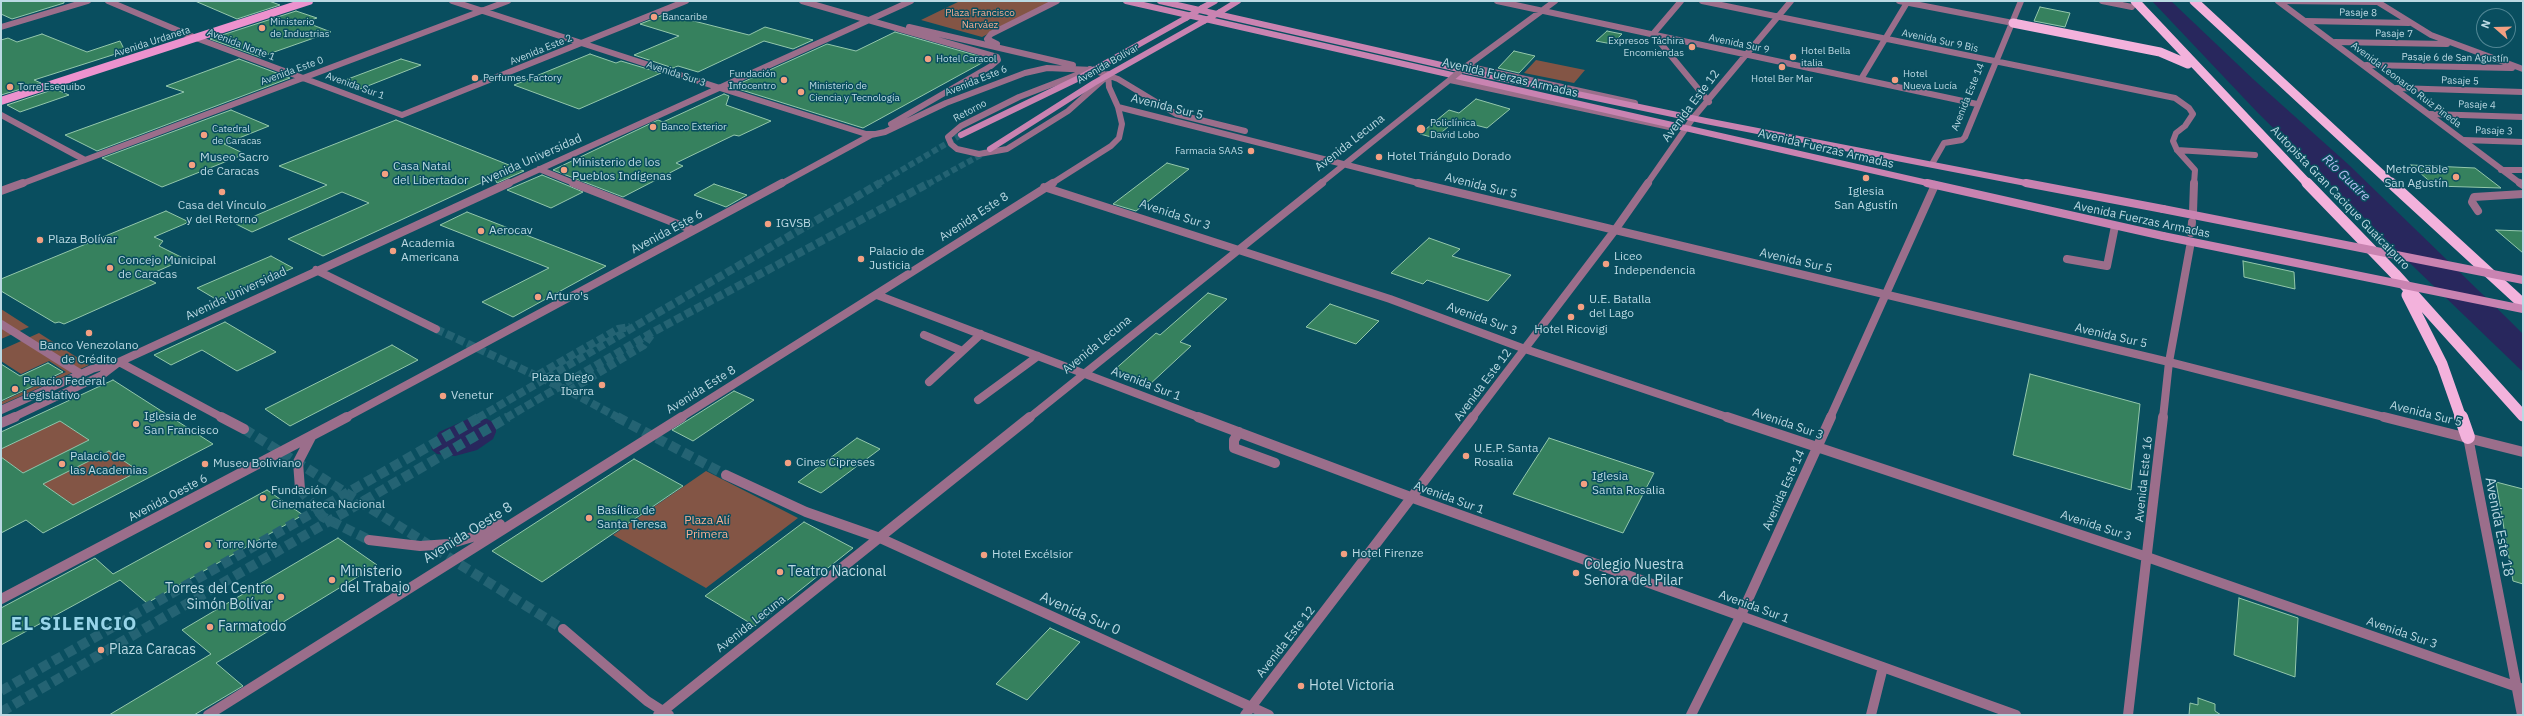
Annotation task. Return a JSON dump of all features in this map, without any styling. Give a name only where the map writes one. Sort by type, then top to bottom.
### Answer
[{"type":"highway","points":[[2194,1],[2308,103],[2523,304]]},
{"type":"highway","points":[[2199,1],[2205,12]]},
{"type":"highway","name":"Autopista Gran Cacique Guaicaipuro","points":[[2134,4],[2395,274],[2523,416]]},
{"type":"highway","points":[[2013,23],[2160,52],[2181,60],[2203,75]]},
{"type":"highway","points":[[2406,295],[2442,364],[2468,437]]},
{"type":"main road","name":"Avenida Urdaneta","points":[[1,101],[193,37],[295,1]]},
{"type":"main road","name":"Avenida Urdaneta","points":[[1,96],[309,1]]},
{"type":"main road","name":"Avenida Fuerzas Armadas","points":[[1126,1],[1687,130],[2115,226],[2523,309]]},
{"type":"main road","name":"Avenida Fuerzas Armadas","points":[[1160,1],[1472,72],[1693,118],[2523,280]]},
{"type":"main road","name":"Avenida Bolívar","points":[[960,136],[1093,70],[1215,1]]},
{"type":"main road","name":"Avenida Bolívar","points":[[990,149],[1108,74],[1238,1]]},
{"type":"street","points":[[1,27],[88,1]]},
{"type":"street","name":"Avenida Norte 1","points":[[108,1],[193,37],[300,78]]},
{"type":"street","name":"Avenida Sur 3","points":[[452,1],[720,88],[871,135]]},
{"type":"street","name":"Avenida Este 0","points":[[1,190],[508,1]]},
{"type":"street","name":"Avenida Este 2","points":[[402,115],[583,44],[686,1]]},
{"type":"street","points":[[802,1],[893,26],[920,28],[1007,51],[1108,74],[1139,90],[1172,112],[1245,131]]},
{"type":"street","name":"Avenida Universidad","points":[[1,410],[80,374],[119,362],[316,270],[910,1]]},
{"type":"street","points":[[1007,51],[1004,47],[988,41],[988,37],[1057,1]]},
{"type":"street","name":"Avenida Sur 9","points":[[1497,1],[1977,104]]},
{"type":"street","name":"Avenida Lecuna","points":[[663,714],[1237,248],[1465,67],[1555,1]]},
{"type":"street","points":[[1681,1],[1653,34],[1708,102]]},
{"type":"street","name":"Avenida Sur 9 Bis","points":[[1702,1],[2175,98],[2189,108],[2193,114],[2192,118],[2185,126],[2176,133],[2173,141],[2177,150]]},
{"type":"street","name":"Avenida Este 12","points":[[1248,711],[1413,498],[1615,230],[1687,130],[1693,118],[1780,17],[1791,1]]},
{"type":"street","points":[[1898,1],[2013,23]]},
{"type":"street","name":"Avenida Este 14","points":[[1932,164],[1944,143],[1962,140],[1965,137],[1977,104],[2013,23],[2021,1]]},
{"type":"street","points":[[2102,1],[2134,4]]},
{"type":"street","points":[[2279,1],[2376,2],[2410,23],[2452,44],[2522,68]]},
{"type":"street","name":"Avenida Leonardo Ruiz Pineda","points":[[2279,1],[2366,65],[2523,186]]},
{"type":"street","points":[[1861,79],[1908,2]]},
{"type":"street","name":"Pasaje 8","points":[[2306,21],[2410,23]]},
{"type":"street","name":"Avenida Este 6","points":[[473,350],[871,135],[991,66],[998,60],[997,57],[893,26]]},
{"type":"street","name":"Pasaje 7","points":[[2335,42],[2452,44]]},
{"type":"street","name":"Pasaje 6 de San Agustín","points":[[2366,65],[2522,68]]},
{"type":"street","points":[[1465,67],[1693,118]]},
{"type":"street","name":"Avenida Este 6","points":[[871,135],[884,132],[946,103],[1025,73],[1047,68],[1093,70]]},
{"type":"street","name":"Retorno","points":[[1093,70],[1070,76],[1019,97],[961,126],[948,137],[951,144],[957,149],[979,154],[995,153],[1021,142],[1068,111],[1108,74]]},
{"type":"street","name":"Avenida Este 8","points":[[663,428],[877,295],[1044,187],[1111,146],[1119,138],[1122,124],[1118,107],[1109,87],[1108,74]]},
{"type":"street","name":"Avenida Sur 1","points":[[300,78],[402,115]]},
{"type":"street","points":[[1451,79],[1658,126],[1687,130]]},
{"type":"street","name":"Pasaje 5","points":[[2396,88],[2523,92]]},
{"type":"street","name":"Avenida Sur 5","points":[[1118,107],[1615,230],[2169,362],[2523,452]]},
{"type":"street","name":"Pasaje 4","points":[[2430,114],[2523,117]]},
{"type":"street","points":[[1,115],[83,160]]},
{"type":"street","name":"Pasaje 3","points":[[2464,140],[2523,142]]},
{"type":"street","points":[[2177,150],[2255,155]]},
{"type":"street","points":[[2177,150],[2195,170],[2193,212]]},
{"type":"street","points":[[539,169],[694,230]]},
{"type":"street","points":[[2501,170],[2523,170]]},
{"type":"street","name":"Avenida Este 14","points":[[1691,715],[1741,615],[1935,185]]},
{"type":"street","name":"Avenida Sur 3","points":[[1044,187],[1237,248],[1390,299],[1525,349],[1817,448],[2148,557],[2519,688]]},
{"type":"street","points":[[2478,211],[2472,202],[2474,197],[2523,194]]},
{"type":"street","points":[[2191,233],[2192,222]]},
{"type":"street","points":[[2067,259],[2107,266],[2115,226]]},
{"type":"street","name":"Avenida Este 16","points":[[2128,715],[2148,557],[2169,362],[2190,247]]},
{"type":"street","points":[[316,270],[436,329]]},
{"type":"street","name":"Avenida Sur 1","points":[[877,295],[1413,498],[2016,715]]},
{"type":"street","points":[[1,324],[80,374]]},
{"type":"street","points":[[929,382],[960,350],[981,334]]},
{"type":"street","points":[[924,335],[960,350]]},
{"type":"street","name":"Avenida Oeste 6","points":[[1,599],[473,350]]},
{"type":"street","points":[[978,400],[1038,356]]},
{"type":"street","points":[[119,362],[244,429]]},
{"type":"street","name":"Avenida Universidad","points":[[1,423],[102,375],[119,362]]},
{"type":"street","name":"Avenida Oeste 8","points":[[208,715],[543,502],[663,428]]},
{"type":"street","points":[[1239,432],[1234,440],[1234,448],[1275,463]]},
{"type":"street","points":[[300,489],[298,462],[311,436]]},
{"type":"street","name":"Avenida Este 18","points":[[2468,437],[2519,688],[2522,715]]},
{"type":"street","name":"Avenida Sur 0","points":[[726,475],[806,512],[880,538],[1248,711],[1269,715]]},
{"type":"street","points":[[369,540],[420,546],[449,544],[479,535],[543,502]]},
{"type":"street","points":[[563,629],[663,714]]},
{"type":"street","points":[[1871,715],[1883,667]]},
{"type":"green space","name":"Plaza Francisco Narváez","points":[[960,1],[1052,1],[982,37],[921,20]]},
{"type":"green space","points":[[1536,60],[1585,70],[1574,83],[1524,73]]},
{"type":"green space","points":[[1,309],[29,327],[1,339]]},
{"type":"green space","points":[[39,333],[89,365],[1,405],[1,402],[66,372],[49,361],[21,374],[1,361],[1,350]]},
{"type":"green space","points":[[60,421],[89,440],[23,473],[1,457],[1,449]]},
{"type":"green space","points":[[109,451],[139,471],[73,505],[43,484]]},
{"type":"green space","name":"Plaza Alí Primera","points":[[706,471],[798,518],[706,588],[613,535]]},
{"type":"water","name":"Río Guaire","points":[[2152,1],[2171,1],[2253,79],[2349,165],[2523,334],[2523,372],[2258,113]]},
{"type":"water","points":[[468,419],[487,419],[493,422],[496,427],[496,432],[493,439],[477,450],[455,456],[437,454],[432,450],[431,445],[439,432]]},
{"type":"building","points":[[1,1],[64,1],[64,3],[12,19],[1,14]]},
{"type":"building","points":[[195,1],[269,1],[280,5],[237,19]]},
{"type":"building","points":[[2040,7],[2070,13],[2065,27],[2034,21]]},
{"type":"building","points":[[296,11],[317,18],[305,22],[331,32],[260,57],[210,39]]},
{"type":"building","points":[[666,14],[749,35],[765,27],[813,40],[793,49],[764,41],[698,72],[678,66],[673,68],[634,55],[679,36],[640,24]]},
{"type":"building","points":[[1607,31],[1622,34],[1612,44],[1596,41]]},
{"type":"building","points":[[895,32],[989,59],[863,128],[732,87],[827,44],[856,51]]},
{"type":"building","points":[[42,34],[87,52],[120,41],[125,51],[34,80],[41,83],[1,95],[1,40],[8,38],[17,42]]},
{"type":"building","points":[[1514,51],[1535,56],[1519,73],[1498,68]]},
{"type":"building","points":[[590,54],[616,63],[621,61],[661,73],[579,109],[514,85]]},
{"type":"building","points":[[239,59],[290,78],[97,151],[65,135],[184,92],[166,86]]},
{"type":"building","points":[[401,59],[421,65],[360,89],[340,82]]},
{"type":"building","points":[[55,89],[69,95],[20,112],[7,105]]},
{"type":"building","points":[[724,94],[729,96],[726,105],[771,121],[739,136],[734,135],[676,163],[683,166],[623,197],[553,170],[658,120],[663,122]]},
{"type":"building","points":[[1476,99],[1510,109],[1487,128],[1456,120],[1435,138],[1420,134],[1449,110],[1459,113]]},
{"type":"building","name":"Catedral de Caracas","points":[[231,110],[269,126],[224,144],[245,154],[162,187],[102,158]]},
{"type":"building","points":[[396,120],[524,171],[497,183],[494,177],[323,256],[288,239],[369,203],[342,192],[252,232],[236,224],[327,185],[279,166]]},
{"type":"building","points":[[1167,163],[1189,169],[1136,211],[1113,204]]},
{"type":"building","name":"MetroCable San Agustín","points":[[2411,165],[2475,168],[2501,188],[2435,186]]},
{"type":"building","points":[[542,175],[583,192],[551,208],[507,190]]},
{"type":"building","points":[[714,184],[747,195],[726,207],[694,195]]},
{"type":"building","name":"Concejo Municipal de Caracas","points":[[166,211],[189,222],[154,237],[163,241],[159,246],[185,259],[144,277],[156,283],[64,324],[59,322],[55,323],[1,291],[1,279]]},
{"type":"building","points":[[467,212],[606,266],[513,317],[482,302],[549,268],[440,225]]},
{"type":"building","points":[[2496,230],[2523,231],[2523,253]]},
{"type":"building","points":[[1429,238],[1460,249],[1452,256],[1511,275],[1488,301],[1427,280],[1423,284],[1391,273]]},
{"type":"building","points":[[271,256],[293,268],[219,301],[197,288]]},
{"type":"building","points":[[2243,261],[2294,272],[2295,289],[2244,277]]},
{"type":"building","points":[[1208,293],[1227,299],[1180,342],[1191,346],[1148,386],[1112,372],[1156,333],[1160,335]]},
{"type":"building","points":[[1330,304],[1379,321],[1356,344],[1306,327]]},
{"type":"building","points":[[225,322],[276,352],[237,371],[202,350],[171,365],[154,355]]},
{"type":"building","points":[[392,345],[418,360],[290,426],[265,409]]},
{"type":"building","name":"Palacio Federal Legislativo","points":[[48,363],[63,372],[1,401],[1,364],[20,376]]},
{"type":"building","points":[[2030,374],[2140,404],[2131,490],[2013,455]]},
{"type":"building","points":[[113,380],[213,444],[43,533],[26,520],[1,533],[1,457],[23,473],[89,440],[60,421],[1,449],[1,432]],"holes":[[[109,451],[139,471],[73,505],[43,484]]]},
{"type":"building","points":[[734,391],[754,400],[693,441],[672,430]]},
{"type":"building","points":[[857,438],[880,449],[821,493],[798,482]]},
{"type":"building","name":"Iglesia Santa Rosalia","points":[[1549,438],[1654,473],[1623,533],[1513,494]]},
{"type":"building","name":"Basílica de Santa Teresa","points":[[634,459],[683,486],[542,582],[492,551]]},
{"type":"building","points":[[2496,482],[2523,489],[2523,584],[2513,581]]},
{"type":"building","name":"Torres del Centro Simón Bolívar","points":[[267,490],[303,515],[147,603],[120,580],[1,645],[1,608],[95,558],[113,574]]},
{"type":"building","name":"Teatro Nacional","points":[[804,522],[853,548],[755,626],[705,596]]},
{"type":"building","name":"Torres del Centro Simón Bolívar","points":[[338,538],[377,565],[216,663],[243,686],[194,715],[109,715],[211,654],[182,630]]},
{"type":"building","points":[[2239,598],[2298,618],[2295,677],[2234,655]]},
{"type":"building","points":[[1050,628],[1080,642],[1027,700],[996,684]]},
{"type":"building","points":[[2198,698],[2215,704],[2215,711],[2221,715],[2189,715],[2190,703],[2198,705]]},
{"type":"tunnel","points":[[878,184],[961,135]]},
{"type":"tunnel","points":[[928,184],[986,152]]},
{"type":"tunnel","points":[[478,418],[880,183]]},
{"type":"tunnel","points":[[506,418],[653,332],[929,183]]},
{"type":"tunnel","points":[[538,375],[618,329],[630,327]]},
{"type":"tunnel","points":[[436,329],[569,391],[619,418]]},
{"type":"tunnel","points":[[569,391],[644,345],[651,335]]},
{"type":"tunnel","points":[[1,691],[480,417]]},
{"type":"tunnel","points":[[1,712],[508,417]]},
{"type":"tunnel","points":[[617,417],[726,475]]},
{"type":"tunnel","points":[[244,429],[563,629]]},
{"type":"tunnel","points":[[300,489],[323,517],[369,540]]},
{"type":"place","name":"Bancaribe","points":[[654,17]]},
{"type":"place","name":"Ministerio de Industrias","points":[[262,28]]},
{"type":"place","name":"Expresos Táchira Encomiendas","points":[[1692,47]]},
{"type":"place","name":"Hotel Bella italia","points":[[1793,57]]},
{"type":"place","name":"Hotel Caracol","points":[[928,59]]},
{"type":"place","name":"Hotel Ber Mar","points":[[1782,67]]},
{"type":"place","name":"Perfumes Factory","points":[[475,78]]},
{"type":"place","name":"Fundación Infocentro","points":[[784,80]]},
{"type":"place","name":"Hotel Nueva Lucía","points":[[1895,80]]},
{"type":"place","name":"Torre Esequibo","points":[[10,87]]},
{"type":"place","name":"Ministerio de Ciencia y Tecnología","points":[[801,92]]},
{"type":"place","name":"Banco Exterior","points":[[653,127]]},
{"type":"place","name":"Policlínica David Lobo","points":[[1421,129]]},
{"type":"place","name":"Catedral de Caracas","points":[[204,135]]},
{"type":"place","name":"Farmacia SAAS","points":[[1251,151]]},
{"type":"place","name":"Hotel Triángulo Dorado","points":[[1379,157]]},
{"type":"place","name":"Museo Sacro de Caracas","points":[[192,165]]},
{"type":"place","name":"Ministerio de los Pueblos Indígenas","points":[[564,170]]},
{"type":"place","name":"Casa Natal del Libertador","points":[[385,174]]},
{"type":"place","name":"MetroCable San Agustín","points":[[2456,177]]},
{"type":"place","name":"Iglesia San Agustín","points":[[1866,178]]},
{"type":"place","name":"Casa del Vínculo y del Retorno","points":[[222,192]]},
{"type":"place","name":"IGVSB","points":[[768,224]]},
{"type":"place","name":"Aerocav","points":[[481,231]]},
{"type":"place","name":"Plaza Bolívar","points":[[40,240]]},
{"type":"place","name":"Academia Americana","points":[[393,251]]},
{"type":"place","name":"Palacio de Justicia","points":[[861,259]]},
{"type":"place","name":"Liceo Independencia","points":[[1606,264]]},
{"type":"place","name":"Concejo Municipal de Caracas","points":[[110,268]]},
{"type":"place","name":"Arturo's","points":[[538,297]]},
{"type":"place","name":"U.E. Batalla del Lago","points":[[1581,307]]},
{"type":"place","name":"Hotel Ricovigi","points":[[1571,317]]},
{"type":"place","name":"Banco Venezolano de Crédito","points":[[89,333]]},
{"type":"place","name":"Plaza Diego Ibarra","points":[[602,385]]},
{"type":"place","name":"Palacio Federal Legislativo","points":[[15,389]]},
{"type":"place","name":"Venetur","points":[[443,396]]},
{"type":"place","name":"Iglesia de San Francisco","points":[[136,424]]},
{"type":"place","name":"U.E.P. Santa Rosalia","points":[[1466,456]]},
{"type":"place","name":"Cines Cipreses","points":[[788,463]]},
{"type":"place","name":"Palacio de las Academias","points":[[62,464]]},
{"type":"place","name":"Museo Boliviano","points":[[205,464]]},
{"type":"place","name":"Iglesia Santa Rosalia","points":[[1584,484]]},
{"type":"place","name":"Fundación Cinemateca Nacional","points":[[263,498]]},
{"type":"place","name":"Basílica de Santa Teresa","points":[[589,518]]},
{"type":"place","name":"Torre Norte","points":[[208,545]]},
{"type":"place","name":"Hotel Firenze","points":[[1344,554]]},
{"type":"place","name":"Hotel Excélsior","points":[[984,555]]},
{"type":"place","name":"Teatro Nacional","points":[[780,572]]},
{"type":"place","name":"Colegio Nuestra Señora del Pilar","points":[[1576,573]]},
{"type":"place","name":"Ministerio del Trabajo","points":[[332,580]]},
{"type":"place","name":"Torres del Centro Simón Bolívar","points":[[281,597]]},
{"type":"place","name":"Farmatodo","points":[[210,627]]},
{"type":"place","name":"Plaza Caracas","points":[[101,650]]},
{"type":"place","name":"Hotel Victoria","points":[[1301,686]]},
{"type":"district","name":"EL SILENCIO","points":[[74,625]]}]
